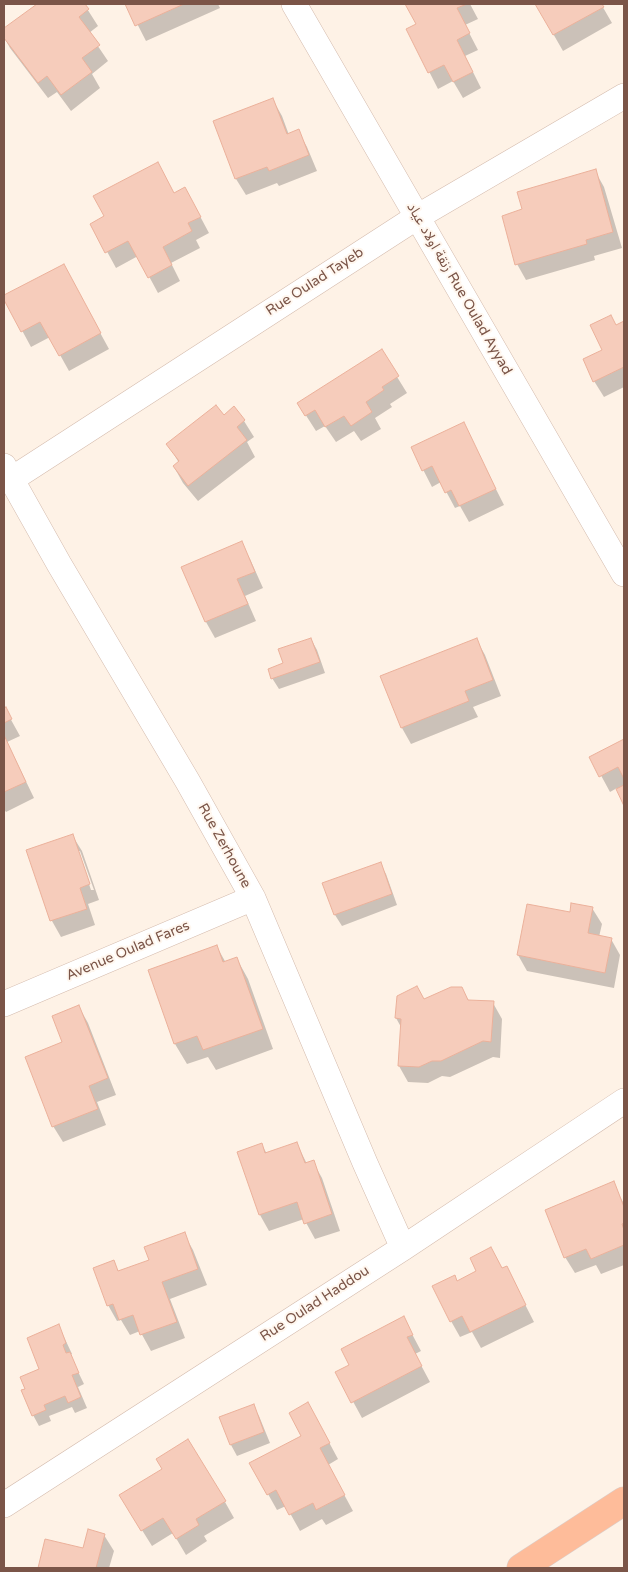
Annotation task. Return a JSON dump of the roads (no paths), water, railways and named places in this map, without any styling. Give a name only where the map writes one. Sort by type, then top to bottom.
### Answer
[{"type":"highway","points":[[521,1568],[624,1501]]},
{"type":"street","name":"زنقة اولاد عياد Rue Oulad Ayyad","points":[[294,4],[624,574]]},
{"type":"street","name":"Rue Oulad Tayeb","points":[[8,472],[417,217],[624,96]]},
{"type":"street","name":"Rue Zerhoune","points":[[8,472],[59,564],[188,782],[253,898],[403,1248]]},
{"type":"street","name":"Avenue Oulad Fares","points":[[5,999],[253,898]]},
{"type":"street","name":"Rue Oulad Haddou","points":[[4,1505],[403,1248],[624,1101]]}]
